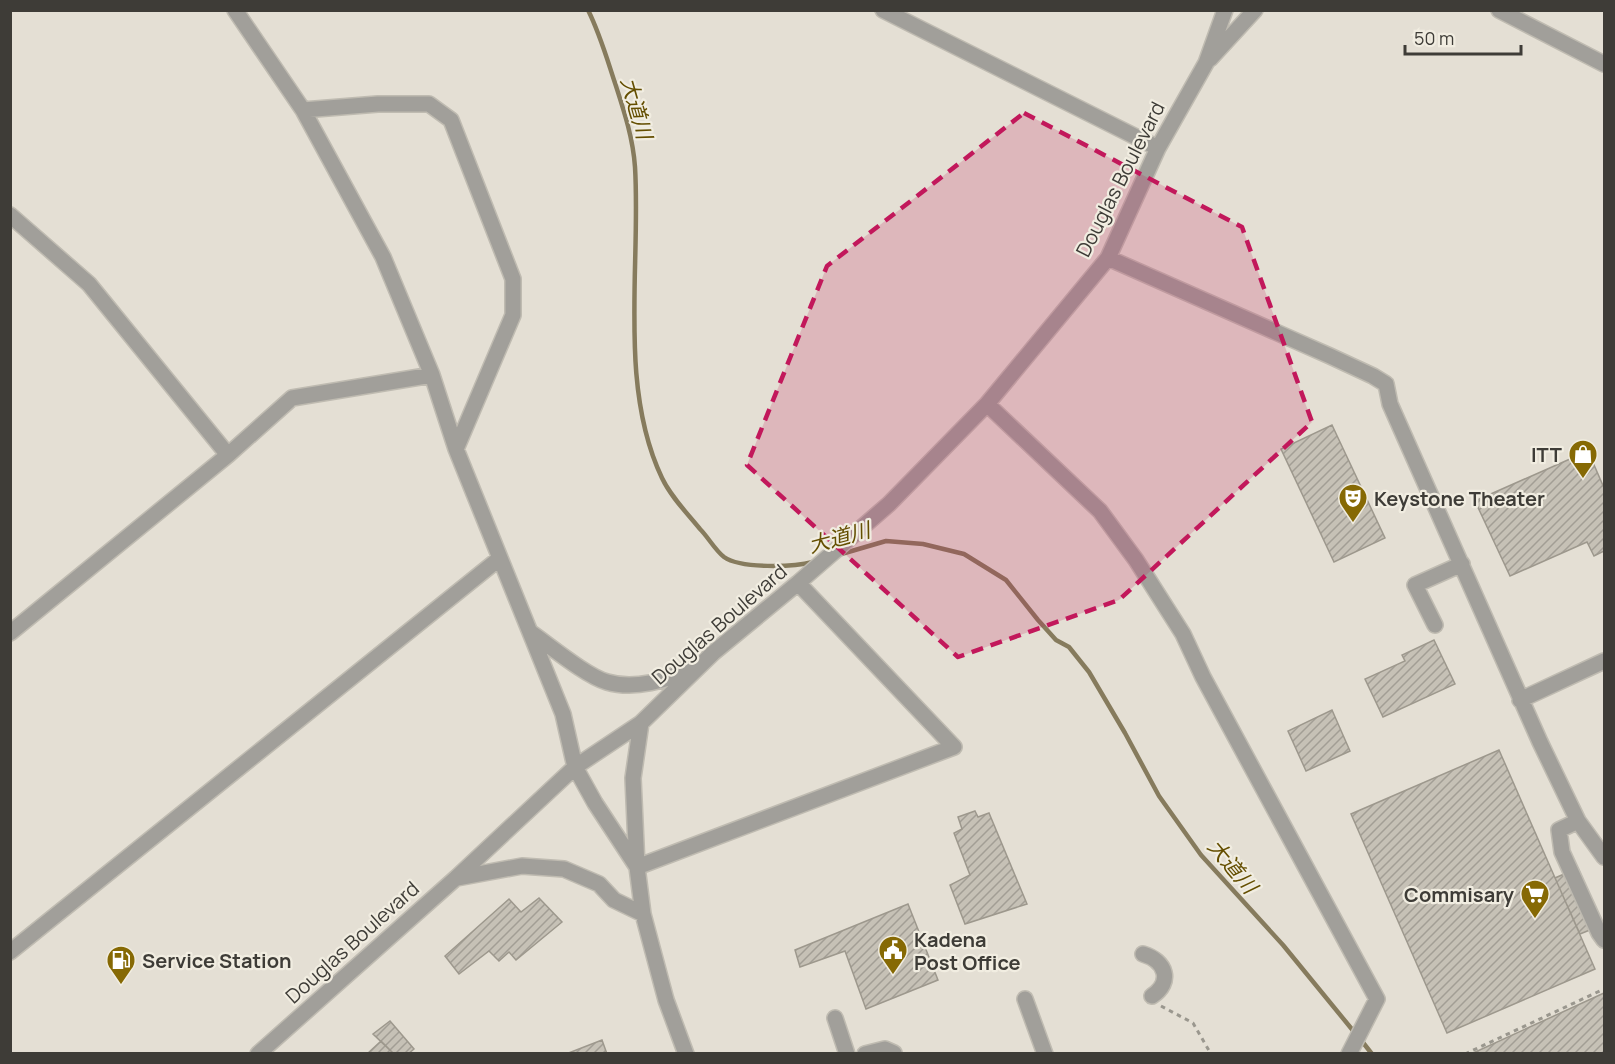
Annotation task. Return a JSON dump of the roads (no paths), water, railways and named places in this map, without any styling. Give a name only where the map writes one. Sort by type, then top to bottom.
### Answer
[{"type":"street","points":[[235,10],[303,110],[383,257],[432,375],[456,449],[563,714],[575,767],[595,803],[637,867]]},
{"type":"street","points":[[883,10],[1158,148]]},
{"type":"street","name":"Douglas Boulevard","points":[[258,1053],[456,878],[575,767],[641,723],[713,653],[889,504],[987,404],[1108,258],[1158,148],[1206,63],[1225,10]]},
{"type":"street","points":[[1206,63],[1255,10]]},
{"type":"street","points":[[1499,10],[1605,64]]},
{"type":"street","points":[[303,110],[378,104],[429,104],[451,120],[513,279],[513,315],[456,449]]},
{"type":"street","points":[[10,215],[89,284],[228,455]]},
{"type":"street","points":[[1108,258],[1310,347],[1386,384],[1390,404],[1520,700],[1578,821],[1605,856]]},
{"type":"street","points":[[10,633],[228,455],[291,398],[432,375]]},
{"type":"street","points":[[987,404],[1100,511],[1136,560],[1183,634],[1203,677],[1377,999],[1349,1053]]},
{"type":"street","points":[[10,952],[500,558]]},
{"type":"street","points":[[1435,625],[1415,585],[1462,564]]},
{"type":"street","points":[[637,867],[954,747],[798,583]]},
{"type":"street","points":[[530,632],[606,682],[630,685],[673,678],[713,653]]},
{"type":"street","points":[[1520,700],[1605,661]]},
{"type":"street","points":[[641,723],[633,778],[637,867],[643,914],[666,1000],[686,1053]]},
{"type":"street","points":[[1578,821],[1559,830],[1562,852],[1599,933],[1605,940]]},
{"type":"street","points":[[456,878],[522,866],[564,868],[599,884],[614,900],[643,914]]},
{"type":"street","points":[[1143,954],[1159,961],[1163,968],[1160,991],[1153,999]]},
{"type":"street","points":[[1025,999],[1045,1053]]},
{"type":"street","points":[[835,1018],[847,1053]]},
{"type":"street","points":[[866,1053],[885,1049],[894,1053]]},
{"type":"waterway","name":"大道川","points":[[588,10],[625,114],[632,146],[636,205],[634,325],[636,365],[640,405],[648,442],[662,478],[679,505],[724,557],[742,564],[754,565],[781,566],[813,562]]},
{"type":"waterway","name":"大道川","points":[[838,555],[886,541],[923,544],[964,554],[1006,580],[1056,640],[1069,647],[1089,672],[1159,796],[1201,855],[1283,945],[1355,1033]]},
{"type":"waterway","name":"大道川","points":[[1361,1040],[1372,1054]]},
{"type":"place","name":"ITT","points":[[1583,480]]},
{"type":"place","name":"Keystone Theater","points":[[1353,524]]},
{"type":"place","name":"Commisary","points":[[1535,920]]},
{"type":"place","name":"Kadena Post Office","points":[[893,976]]},
{"type":"place","name":"Service Station","points":[[121,986]]}]
